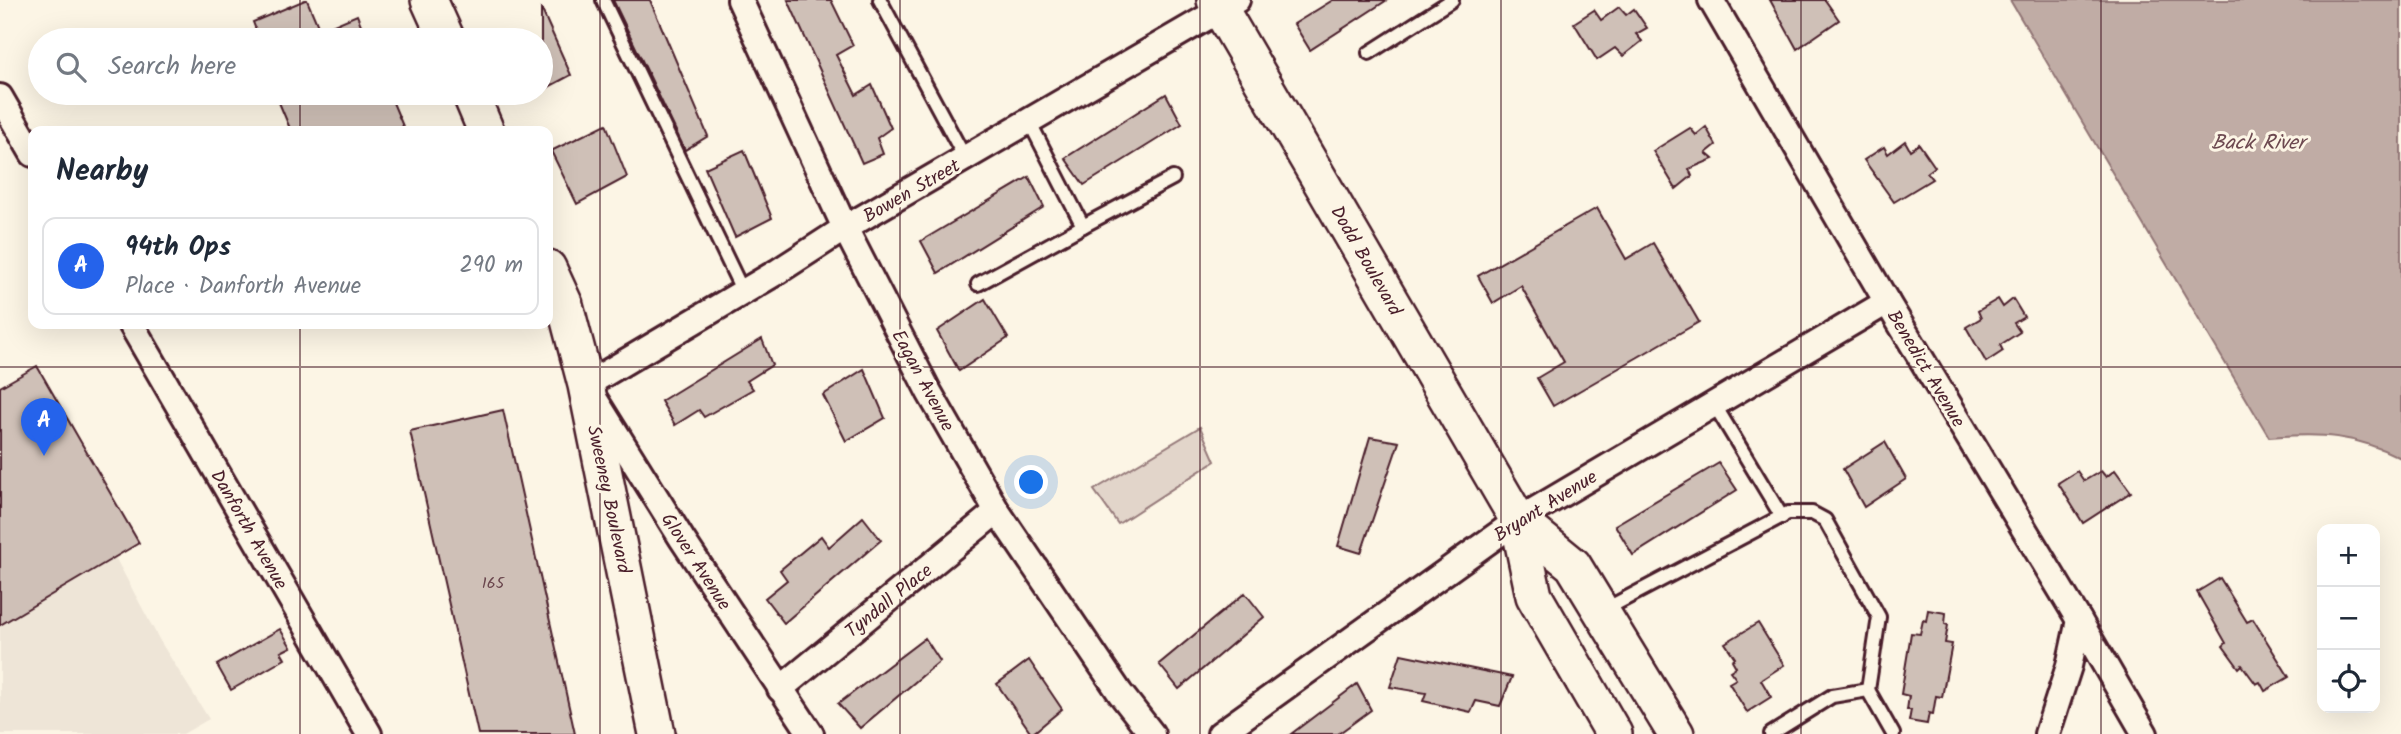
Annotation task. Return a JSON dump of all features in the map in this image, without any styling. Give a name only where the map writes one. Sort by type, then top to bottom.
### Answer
[{"type":"street","points":[[429,0],[442,28]]},
{"type":"street","name":"Eagan Avenue","points":[[740,0],[845,228],[929,392],[997,511],[1120,693],[1152,734]]},
{"type":"street","name":"Benedict Avenue","points":[[1711,0],[1887,302],[2145,734]]},
{"type":"street","name":"Bowen Street","points":[[586,384],[1225,3]]},
{"type":"street","name":"Dodd Boulevard","points":[[1225,3],[1518,520],[1534,596],[1614,734]]},
{"type":"street","points":[[0,97],[28,145]]},
{"type":"street","points":[[475,105],[484,126]]},
{"type":"street","name":"Sweeney Boulevard","points":[[553,279],[565,305],[586,384],[657,734]]},
{"type":"street","name":"Bryant Avenue","points":[[1220,734],[1518,520],[1887,302]]},
{"type":"street","name":"Danforth Avenue","points":[[134,329],[369,734]]},
{"type":"street","name":"Glover Avenue","points":[[586,384],[779,689],[811,734]]},
{"type":"street","name":"Tyndall Place","points":[[779,689],[997,511]]},
{"type":"street","name":"Dodd Boulevard","points":[[1518,520],[1573,565],[1676,734]]},
{"type":"street","points":[[2047,734],[2069,666],[2079,620]]},
{"type":"lane","points":[[603,0],[743,292]]},
{"type":"lane","points":[[880,0],[965,159]]},
{"type":"lane","points":[[1369,53],[1452,0]]},
{"type":"lane","points":[[1029,121],[1083,226]]},
{"type":"lane","points":[[978,284],[1173,178]]},
{"type":"lane","points":[[1714,404],[1782,517]]},
{"type":"lane","points":[[1601,611],[1788,513],[1812,513],[1825,520],[1879,617],[1868,691],[1893,734]]},
{"type":"lane","points":[[1771,734],[1832,696],[1868,691]]},
{"type":"shaded area","points":[[1200,427],[1215,461],[1118,524],[1094,490]]},
{"type":"shaded area","points":[[115,557],[160,641],[209,719],[183,734],[0,734],[0,625]]},
{"type":"water","name":"Back River","points":[[2010,0],[2401,0],[2401,458],[2368,444],[2337,437],[2269,437]]},
{"type":"building","points":[[307,0],[319,28],[255,28],[253,22]]},
{"type":"building","points":[[613,0],[650,0],[708,136],[685,150]]},
{"type":"building","points":[[788,0],[831,0],[853,45],[836,55],[856,95],[872,85],[891,128],[877,138],[883,154],[862,163]]},
{"type":"building","points":[[1333,0],[1387,0],[1310,50],[1294,24]]},
{"type":"building","points":[[1770,0],[1825,0],[1839,20],[1797,49]]},
{"type":"building","points":[[1619,7],[1626,15],[1634,9],[1647,28],[1636,34],[1642,41],[1623,56],[1615,48],[1597,60],[1574,23],[1594,10],[1601,20]]},
{"type":"building","points":[[541,8],[550,28],[541,28]]},
{"type":"building","points":[[357,15],[362,28],[327,28]]},
{"type":"building","points":[[553,35],[571,75],[553,85]]},
{"type":"building","points":[[1166,94],[1182,124],[1084,185],[1065,158]]},
{"type":"building","points":[[280,105],[394,105],[403,126],[289,126]]},
{"type":"building","points":[[606,124],[627,177],[577,204],[553,150]]},
{"type":"building","points":[[1706,127],[1716,145],[1706,153],[1713,159],[1689,169],[1692,176],[1676,189],[1653,151],[1690,128],[1696,135]]},
{"type":"building","points":[[1905,141],[1910,150],[1919,144],[1935,167],[1927,173],[1932,179],[1894,202],[1864,160],[1884,147],[1888,154]]},
{"type":"building","points":[[744,150],[772,218],[735,237],[705,168]]},
{"type":"building","points":[[1029,177],[1044,207],[938,273],[921,241]]},
{"type":"building","points":[[1597,208],[1626,259],[1653,243],[1699,322],[1553,406],[1537,378],[1564,362],[1521,286],[1493,303],[1478,276]]},
{"type":"building","points":[[985,299],[1008,338],[959,371],[937,331]]},
{"type":"building","points":[[1998,299],[2003,307],[2013,299],[2024,317],[2014,323],[2020,332],[2000,345],[2003,351],[1986,362],[1966,327],[1981,318],[1978,311]]},
{"type":"building","points":[[762,339],[772,365],[747,381],[753,389],[704,417],[699,410],[675,425],[661,401]]},
{"type":"building","points":[[37,366],[139,543],[0,625],[0,387]]},
{"type":"building","points":[[864,369],[885,418],[846,441],[823,395]]},
{"type":"building","points":[[503,410],[575,734],[478,734],[410,431]]},
{"type":"building","points":[[1370,437],[1399,442],[1361,553],[1338,546]]},
{"type":"building","points":[[1885,442],[1906,479],[1864,507],[1843,469]]},
{"type":"building","points":[[1719,463],[1737,490],[1633,555],[1615,525]]},
{"type":"building","points":[[2115,470],[2131,492],[2083,523],[2058,483],[2077,471],[2084,481],[2101,471],[2106,477]]},
{"type":"building","points":[[863,517],[881,540],[784,623],[765,598],[787,580],[780,570],[821,536],[829,547]]},
{"type":"building","points":[[2220,578],[2247,622],[2253,619],[2289,677],[2265,691],[2260,682],[2256,684],[2242,665],[2239,668],[2223,646],[2226,643],[2197,592]]},
{"type":"building","points":[[1245,593],[1264,617],[1179,689],[1159,664]]},
{"type":"building","points":[[1928,610],[1946,613],[1945,624],[1948,625],[1945,643],[1952,644],[1942,697],[1936,696],[1933,714],[1929,713],[1927,724],[1909,721],[1909,696],[1901,694],[1911,633],[1920,634]]},
{"type":"building","points":[[1758,623],[1784,665],[1761,680],[1771,697],[1747,712],[1729,683],[1736,679],[1730,671],[1736,667],[1732,660],[1735,658],[1725,643]]},
{"type":"building","points":[[280,629],[291,647],[281,652],[285,659],[231,690],[217,665]]},
{"type":"building","points":[[925,638],[940,661],[860,728],[838,704]]},
{"type":"building","points":[[1401,654],[1512,677],[1500,706],[1476,701],[1471,712],[1423,701],[1426,693],[1390,687]]},
{"type":"building","points":[[1029,660],[1062,709],[1032,734],[997,684]]},
{"type":"building","points":[[1357,684],[1371,710],[1338,734],[1291,734]]},
{"type":"place","name":"94th Ops","points":[[44,456]]}]
